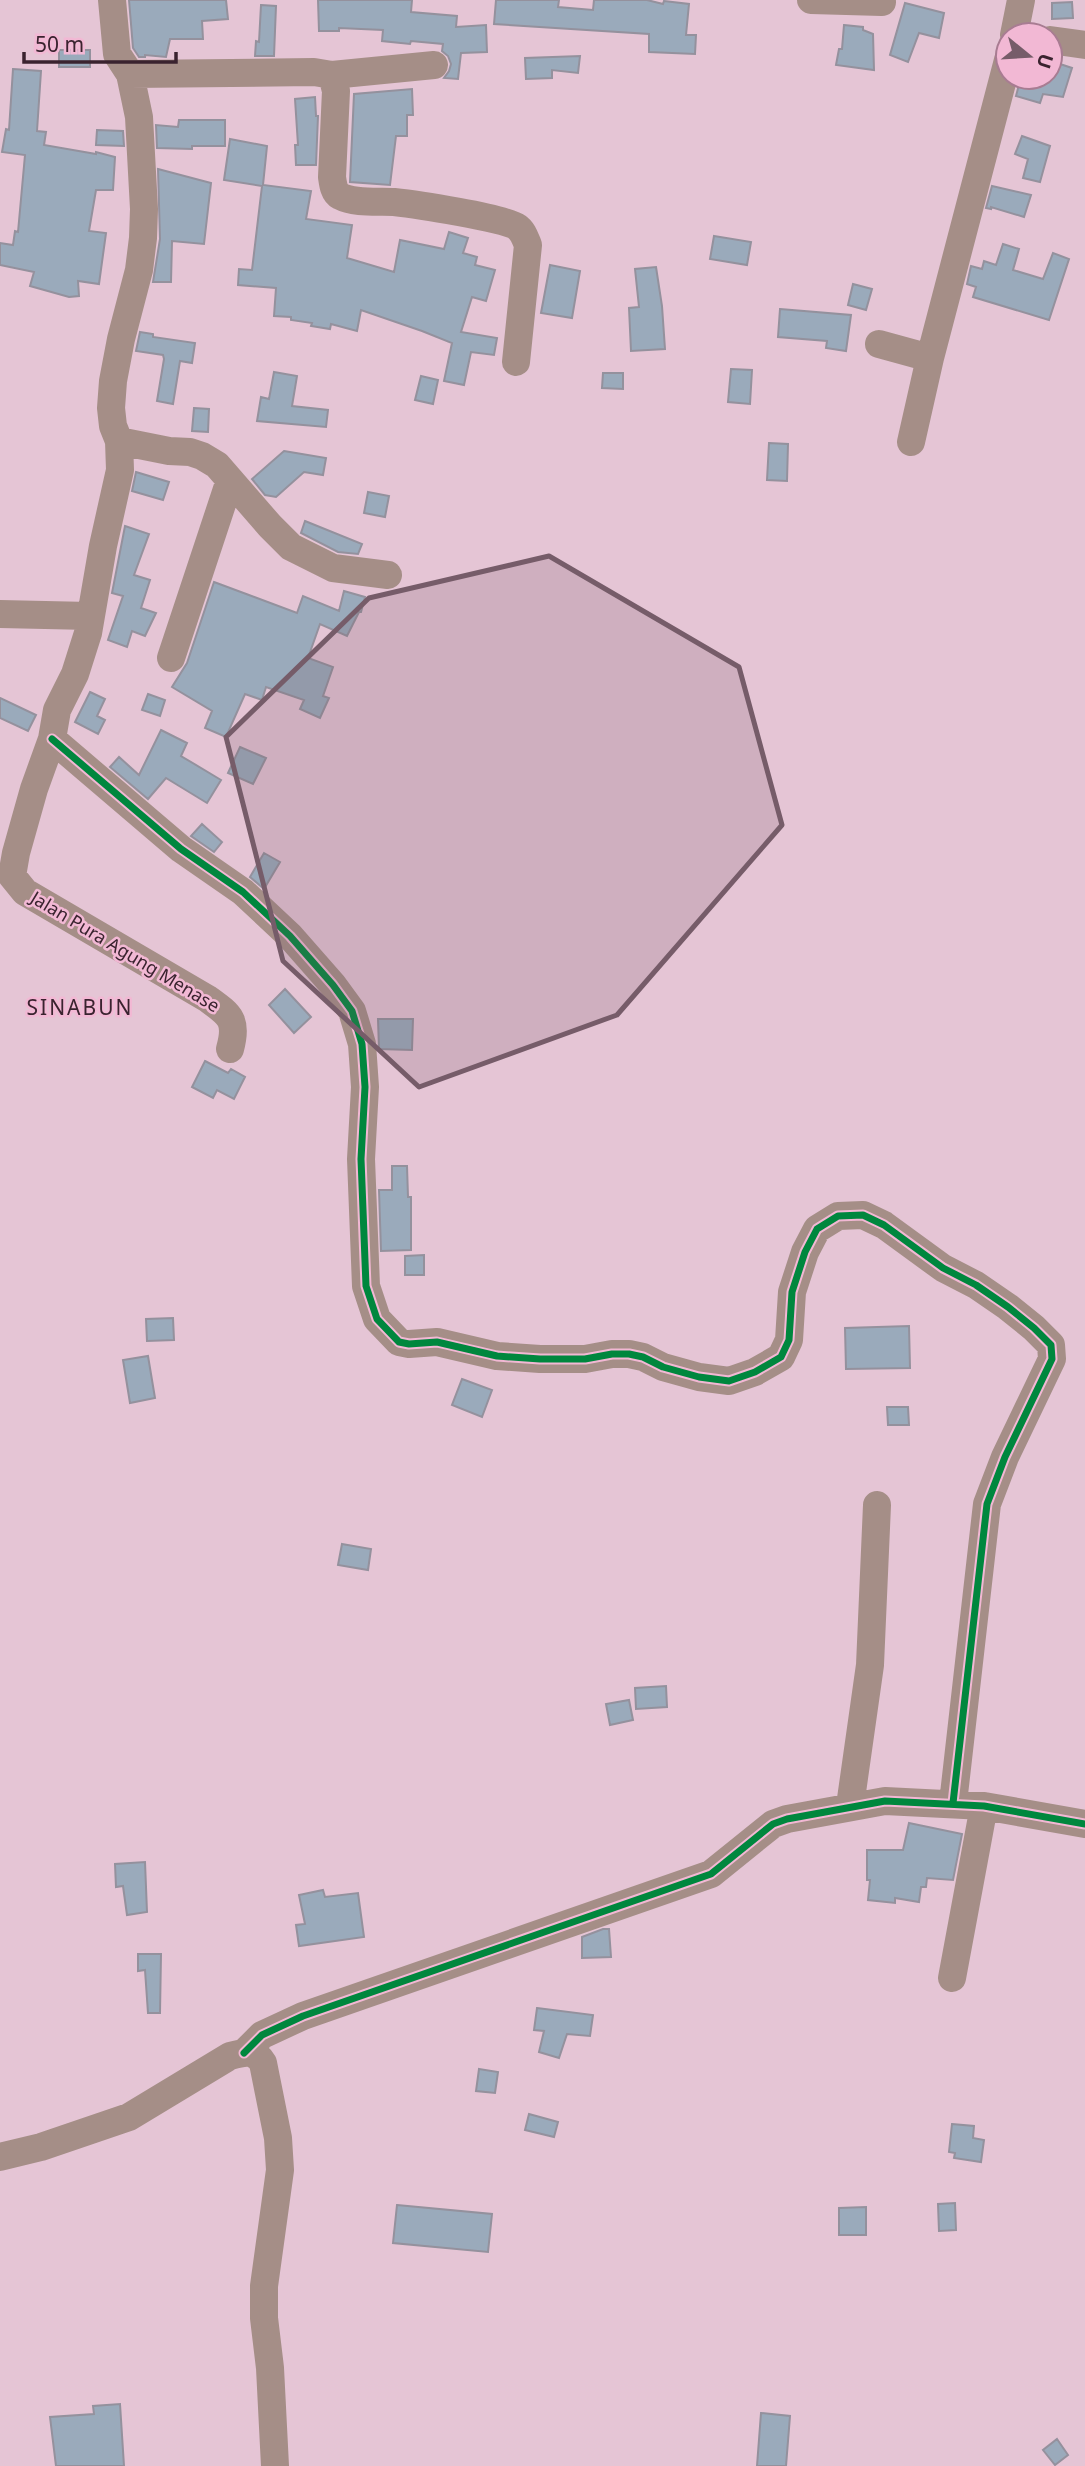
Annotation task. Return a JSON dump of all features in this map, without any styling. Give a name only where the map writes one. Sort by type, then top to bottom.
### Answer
[{"type":"street","name":"Jalan Pura Agung Menase","points":[[112,0],[117,54],[130,74],[139,117],[143,237],[139,270],[113,381],[111,408],[113,426],[119,441],[120,470],[78,666],[57,710],[52,739],[34,789],[12,876],[25,892],[229,1014],[233,1036],[230,1049]]},
{"type":"street","points":[[811,0],[882,2]]},
{"type":"street","points":[[1017,21],[1021,0]]},
{"type":"street","points":[[1064,42],[1085,45]]},
{"type":"street","points":[[130,74],[314,72],[332,75],[434,65]]},
{"type":"street","points":[[332,75],[336,91],[332,177],[339,196],[360,201],[398,202],[473,215],[513,224],[523,233],[528,245],[516,362]]},
{"type":"street","points":[[911,442],[930,358],[1000,91]]},
{"type":"street","points":[[879,344],[930,358]]},
{"type":"street","points":[[119,441],[169,451],[190,452],[217,465],[291,547],[333,568],[388,575]]},
{"type":"street","points":[[171,658],[230,480]]},
{"type":"street","points":[[0,614],[90,616]]},
{"type":"street","points":[[52,739],[181,849],[243,892],[290,936],[352,1011],[362,1044],[365,1087],[361,1159],[366,1286],[377,1319],[399,1342],[437,1342],[497,1356],[540,1359],[585,1359],[629,1354],[699,1377],[730,1381],[755,1372],[780,1357],[789,1340],[792,1292],[805,1252],[817,1229],[838,1216],[863,1215],[884,1225],[943,1268],[976,1285],[1008,1307],[1051,1345],[1052,1359],[1005,1457],[987,1504],[953,1803]]},
{"type":"street","points":[[850,1806],[870,1665],[877,1505]]},
{"type":"street","points":[[244,2053],[262,2035],[303,2016],[711,1874],[773,1824],[850,1806],[885,1801],[984,1806],[1085,1824]]},
{"type":"street","points":[[952,1978],[984,1806]]},
{"type":"street","points":[[0,2157],[41,2147],[128,2117],[206,2073],[230,2056],[252,2052],[259,2056],[263,2063],[278,2138],[280,2170],[264,2286],[275,2466]]},
{"type":"highlighted area","points":[[549,556],[739,667],[782,825],[617,1015],[419,1087],[283,961],[226,737],[369,598]]},
{"type":"building","points":[[129,0],[226,0],[228,19],[202,21],[203,39],[170,39],[166,57],[139,57],[133,48]]},
{"type":"building","points":[[318,0],[412,0],[411,12],[457,16],[456,27],[486,25],[487,52],[461,53],[458,79],[444,78],[451,64],[442,51],[443,44],[382,41],[383,30],[339,28],[339,31],[319,31]]},
{"type":"building","points":[[496,0],[559,0],[558,7],[593,10],[594,0],[647,0],[663,4],[664,1],[689,4],[686,35],[696,35],[695,54],[649,52],[649,34],[494,24]]},
{"type":"building","points":[[1072,2],[1073,18],[1052,19],[1052,3]]},
{"type":"building","points":[[905,3],[944,13],[939,38],[919,33],[908,62],[890,55]]},
{"type":"building","points":[[261,5],[276,6],[274,56],[255,56],[256,41],[259,42]]},
{"type":"building","points":[[844,25],[863,27],[863,30],[873,34],[874,70],[836,65],[839,49],[842,49]]},
{"type":"building","points":[[59,50],[90,50],[90,67],[59,67]]},
{"type":"building","points":[[580,56],[578,73],[552,70],[552,78],[526,79],[525,58]]},
{"type":"building","points":[[1064,65],[1072,68],[1063,97],[1043,94],[1040,103],[1016,96],[1017,91],[1064,91]]},
{"type":"building","points":[[13,69],[41,71],[37,131],[46,132],[44,145],[115,157],[113,190],[96,190],[89,231],[106,233],[99,284],[78,281],[79,296],[69,297],[30,286],[34,272],[0,265],[0,243],[13,245],[15,231],[18,232],[25,155],[2,152],[6,129],[9,130]]},
{"type":"building","points":[[412,89],[413,115],[407,115],[407,136],[396,136],[390,185],[350,182],[354,94]]},
{"type":"building","points":[[315,97],[318,116],[316,165],[296,165],[295,145],[298,145],[295,99]]},
{"type":"building","points":[[179,120],[225,120],[225,146],[157,148],[156,125],[178,127]]},
{"type":"building","points":[[97,130],[123,131],[124,146],[96,145]]},
{"type":"building","points":[[1022,136],[1050,146],[1040,182],[1023,178],[1028,159],[1015,154]]},
{"type":"building","points":[[230,139],[267,146],[263,185],[311,191],[306,219],[352,225],[347,258],[394,272],[400,240],[444,249],[449,232],[468,238],[463,253],[477,257],[475,265],[495,270],[486,301],[472,297],[461,332],[497,338],[494,355],[471,352],[464,385],[444,381],[452,343],[422,331],[361,310],[357,331],[331,324],[330,329],[311,326],[312,323],[291,320],[291,317],[274,316],[276,288],[238,285],[239,269],[252,270],[262,186],[224,180]]},
{"type":"building","points":[[158,169],[211,183],[204,244],[172,241],[171,282],[153,282],[160,239]]},
{"type":"building","points":[[992,186],[1031,195],[1024,217],[991,207],[986,208]]},
{"type":"building","points":[[714,236],[751,242],[747,265],[710,259]]},
{"type":"building","points":[[1003,244],[1019,249],[1013,270],[1043,279],[1053,253],[1069,259],[1049,320],[973,297],[976,287],[967,284],[971,266],[982,269],[984,261],[996,265]]},
{"type":"building","points":[[550,265],[580,271],[572,318],[541,313]]},
{"type":"building","points":[[656,267],[665,349],[631,351],[629,308],[639,307],[635,269]]},
{"type":"building","points":[[853,284],[872,289],[866,310],[848,305]]},
{"type":"building","points":[[780,309],[851,315],[846,351],[826,348],[827,341],[778,337]]},
{"type":"building","points":[[140,332],[153,334],[153,337],[195,343],[192,363],[180,361],[173,404],[157,401],[164,359],[163,355],[136,351]]},
{"type":"building","points":[[731,369],[752,370],[750,404],[728,402]]},
{"type":"building","points":[[274,372],[297,376],[292,406],[328,410],[326,427],[257,421],[261,397],[269,399]]},
{"type":"building","points":[[603,373],[623,373],[623,389],[602,388]]},
{"type":"building","points":[[421,376],[438,380],[433,404],[415,400]]},
{"type":"building","points":[[194,408],[209,409],[208,432],[192,431]]},
{"type":"building","points":[[769,443],[788,444],[787,481],[767,480]]},
{"type":"building","points":[[284,451],[326,458],[323,475],[304,472],[276,497],[265,495],[252,479]]},
{"type":"building","points":[[136,472],[169,482],[163,500],[132,491]]},
{"type":"building","points":[[368,492],[389,496],[385,517],[364,513]]},
{"type":"building","points":[[305,521],[362,544],[358,554],[338,552],[301,533]]},
{"type":"building","points":[[125,526],[149,534],[134,575],[150,580],[141,608],[156,613],[145,636],[132,631],[127,647],[108,640],[123,596],[112,593]]},
{"type":"building","points":[[214,582],[297,613],[303,596],[339,611],[344,591],[365,597],[361,612],[347,636],[320,624],[308,658],[333,667],[323,696],[329,698],[320,718],[300,709],[304,700],[266,687],[262,700],[245,694],[226,737],[205,728],[212,711],[172,687],[187,663]]},
{"type":"building","points":[[90,692],[105,699],[97,716],[105,720],[98,734],[75,722]]},
{"type":"building","points":[[148,694],[165,700],[160,716],[142,710]]},
{"type":"building","points":[[0,698],[36,715],[28,731],[0,718]]},
{"type":"building","points":[[161,730],[187,743],[181,756],[221,780],[207,803],[166,778],[148,799],[110,767],[119,757],[139,775]]},
{"type":"building","points":[[240,747],[266,758],[253,784],[228,773]]},
{"type":"building","points":[[202,824],[222,842],[214,852],[191,836]]},
{"type":"building","points":[[264,853],[280,862],[264,889],[250,877]]},
{"type":"building","points":[[285,989],[311,1017],[294,1033],[269,1005]]},
{"type":"building","points":[[378,1019],[413,1019],[412,1050],[379,1049]]},
{"type":"building","points":[[205,1061],[228,1073],[231,1069],[245,1077],[234,1099],[217,1090],[213,1098],[192,1087]]},
{"type":"building","points":[[392,1166],[407,1166],[408,1197],[411,1197],[411,1250],[381,1251],[379,1190],[392,1190]]},
{"type":"building","points":[[424,1255],[424,1275],[405,1275],[405,1256]]},
{"type":"building","points":[[173,1318],[174,1340],[147,1341],[146,1319]]},
{"type":"building","points":[[909,1326],[910,1368],[846,1369],[845,1328]]},
{"type":"building","points":[[148,1356],[155,1398],[130,1403],[123,1360]]},
{"type":"building","points":[[462,1379],[492,1390],[482,1417],[452,1405]]},
{"type":"building","points":[[887,1407],[908,1407],[909,1425],[888,1425]]},
{"type":"building","points":[[342,1544],[371,1549],[368,1570],[338,1565]]},
{"type":"building","points":[[666,1686],[667,1707],[636,1709],[635,1688]]},
{"type":"building","points":[[629,1700],[633,1720],[610,1725],[606,1704]]},
{"type":"building","points":[[909,1823],[962,1834],[953,1880],[927,1878],[926,1887],[921,1887],[919,1902],[895,1898],[895,1903],[868,1900],[870,1880],[867,1880],[867,1850],[903,1850]]},
{"type":"building","points":[[145,1862],[147,1912],[127,1915],[123,1886],[116,1887],[115,1864]]},
{"type":"building","points":[[323,1890],[325,1897],[358,1893],[364,1937],[299,1946],[296,1925],[305,1924],[299,1895]]},
{"type":"building","points":[[609,1929],[611,1957],[582,1958],[582,1937]]},
{"type":"building","points":[[138,1954],[161,1954],[160,2013],[148,2013],[145,1970],[138,1971]]},
{"type":"building","points":[[537,2008],[593,2015],[590,2036],[567,2034],[559,2058],[539,2052],[544,2031],[534,2030]]},
{"type":"building","points":[[479,2069],[498,2072],[495,2093],[476,2091]]},
{"type":"building","points":[[529,2114],[558,2122],[554,2137],[525,2130]]},
{"type":"building","points":[[952,2124],[974,2126],[973,2138],[984,2140],[981,2162],[954,2158],[955,2153],[949,2152]]},
{"type":"building","points":[[955,2203],[956,2230],[939,2231],[938,2204]]},
{"type":"building","points":[[397,2205],[492,2214],[488,2252],[393,2243]]},
{"type":"building","points":[[866,2207],[866,2235],[839,2235],[839,2208]]},
{"type":"building","points":[[120,2404],[124,2466],[56,2466],[50,2417],[94,2414],[93,2406]]},
{"type":"building","points":[[761,2413],[790,2416],[786,2466],[757,2466]]},
{"type":"building","points":[[1057,2439],[1068,2455],[1055,2465],[1043,2450]]},
{"type":"cycle path","points":[[52,739],[181,849],[243,892],[290,936],[352,1011],[362,1044],[365,1087],[361,1159],[366,1286],[377,1319],[399,1342],[437,1342],[497,1356],[540,1359],[585,1359],[629,1354],[699,1377],[729,1381],[755,1372],[781,1357],[789,1340],[792,1292],[805,1252],[817,1229],[838,1216],[863,1215],[884,1225],[943,1268],[976,1285],[1008,1307],[1051,1345],[1052,1359],[1005,1457],[987,1504],[953,1803]]},
{"type":"cycle path","points":[[244,2053],[262,2035],[303,2016],[711,1874],[773,1824],[787,1819],[885,1801],[984,1806],[1085,1824]]},
{"type":"district","name":"SINABUN","points":[[80,1008]]}]
